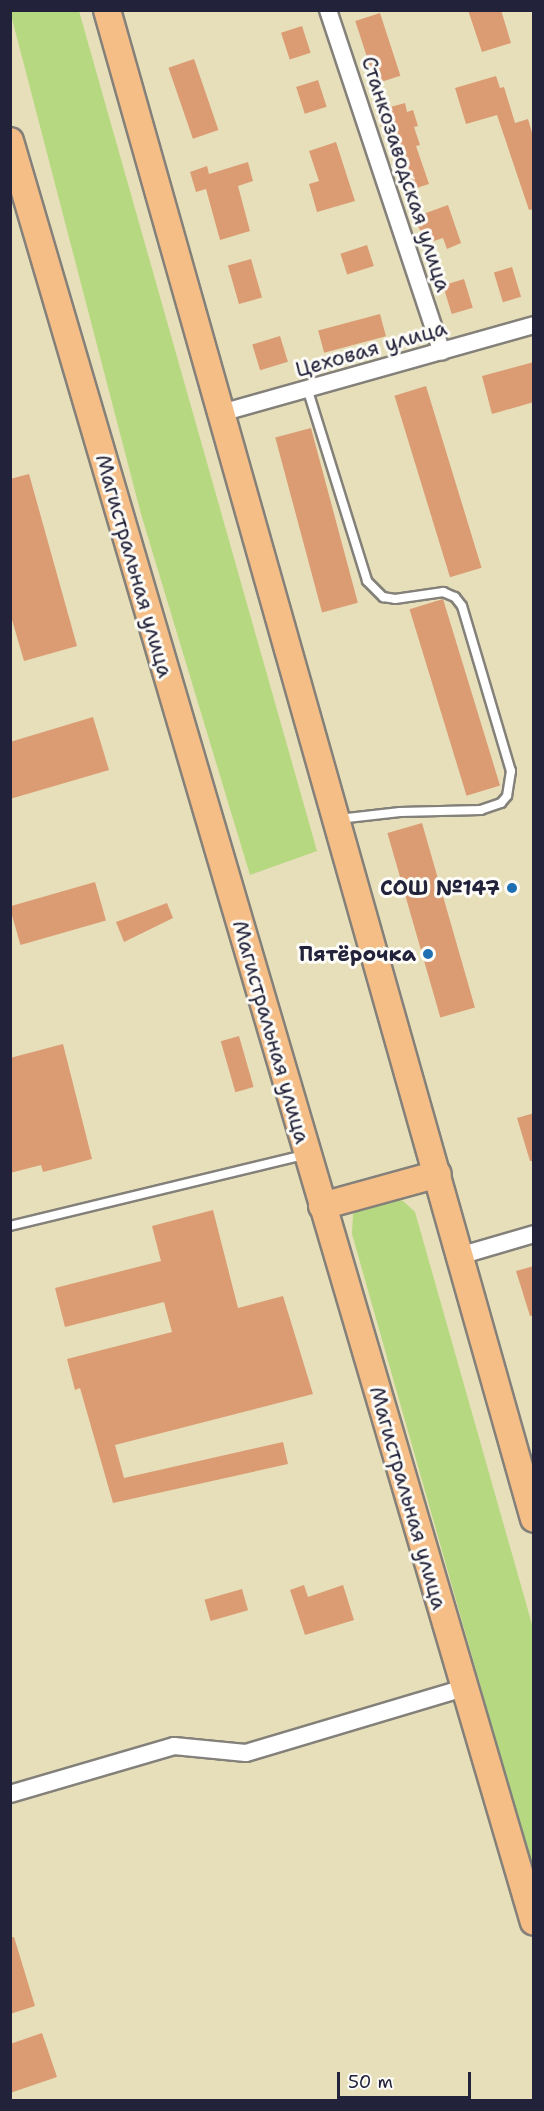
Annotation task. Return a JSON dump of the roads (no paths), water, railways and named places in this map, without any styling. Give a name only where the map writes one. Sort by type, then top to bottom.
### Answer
[{"type":"main road","points":[[107,10],[334,820],[438,1174],[459,1257],[534,1519]]},
{"type":"main road","name":"Магистральная улица","points":[[10,141],[534,1922]]},
{"type":"main road","points":[[322,1206],[438,1174]]},
{"type":"street","name":"Станкозаводская улица","points":[[328,10],[442,352]]},
{"type":"street","name":"Цеховая улица","points":[[221,413],[309,391],[534,325]]},
{"type":"street","points":[[459,1257],[534,1233]]},
{"type":"street","points":[[10,1794],[174,1746],[246,1753],[464,1688]]},
{"type":"lane","points":[[309,391],[367,581],[383,597],[394,599],[443,592],[455,597],[462,606],[511,771],[507,796],[501,803],[482,810],[400,812],[334,820]]},
{"type":"lane","points":[[10,1226],[308,1154]]},
{"type":"place","name":"СОШ №147","points":[[512,888]]},
{"type":"place","name":"Пятёрочка","points":[[428,954]]}]
